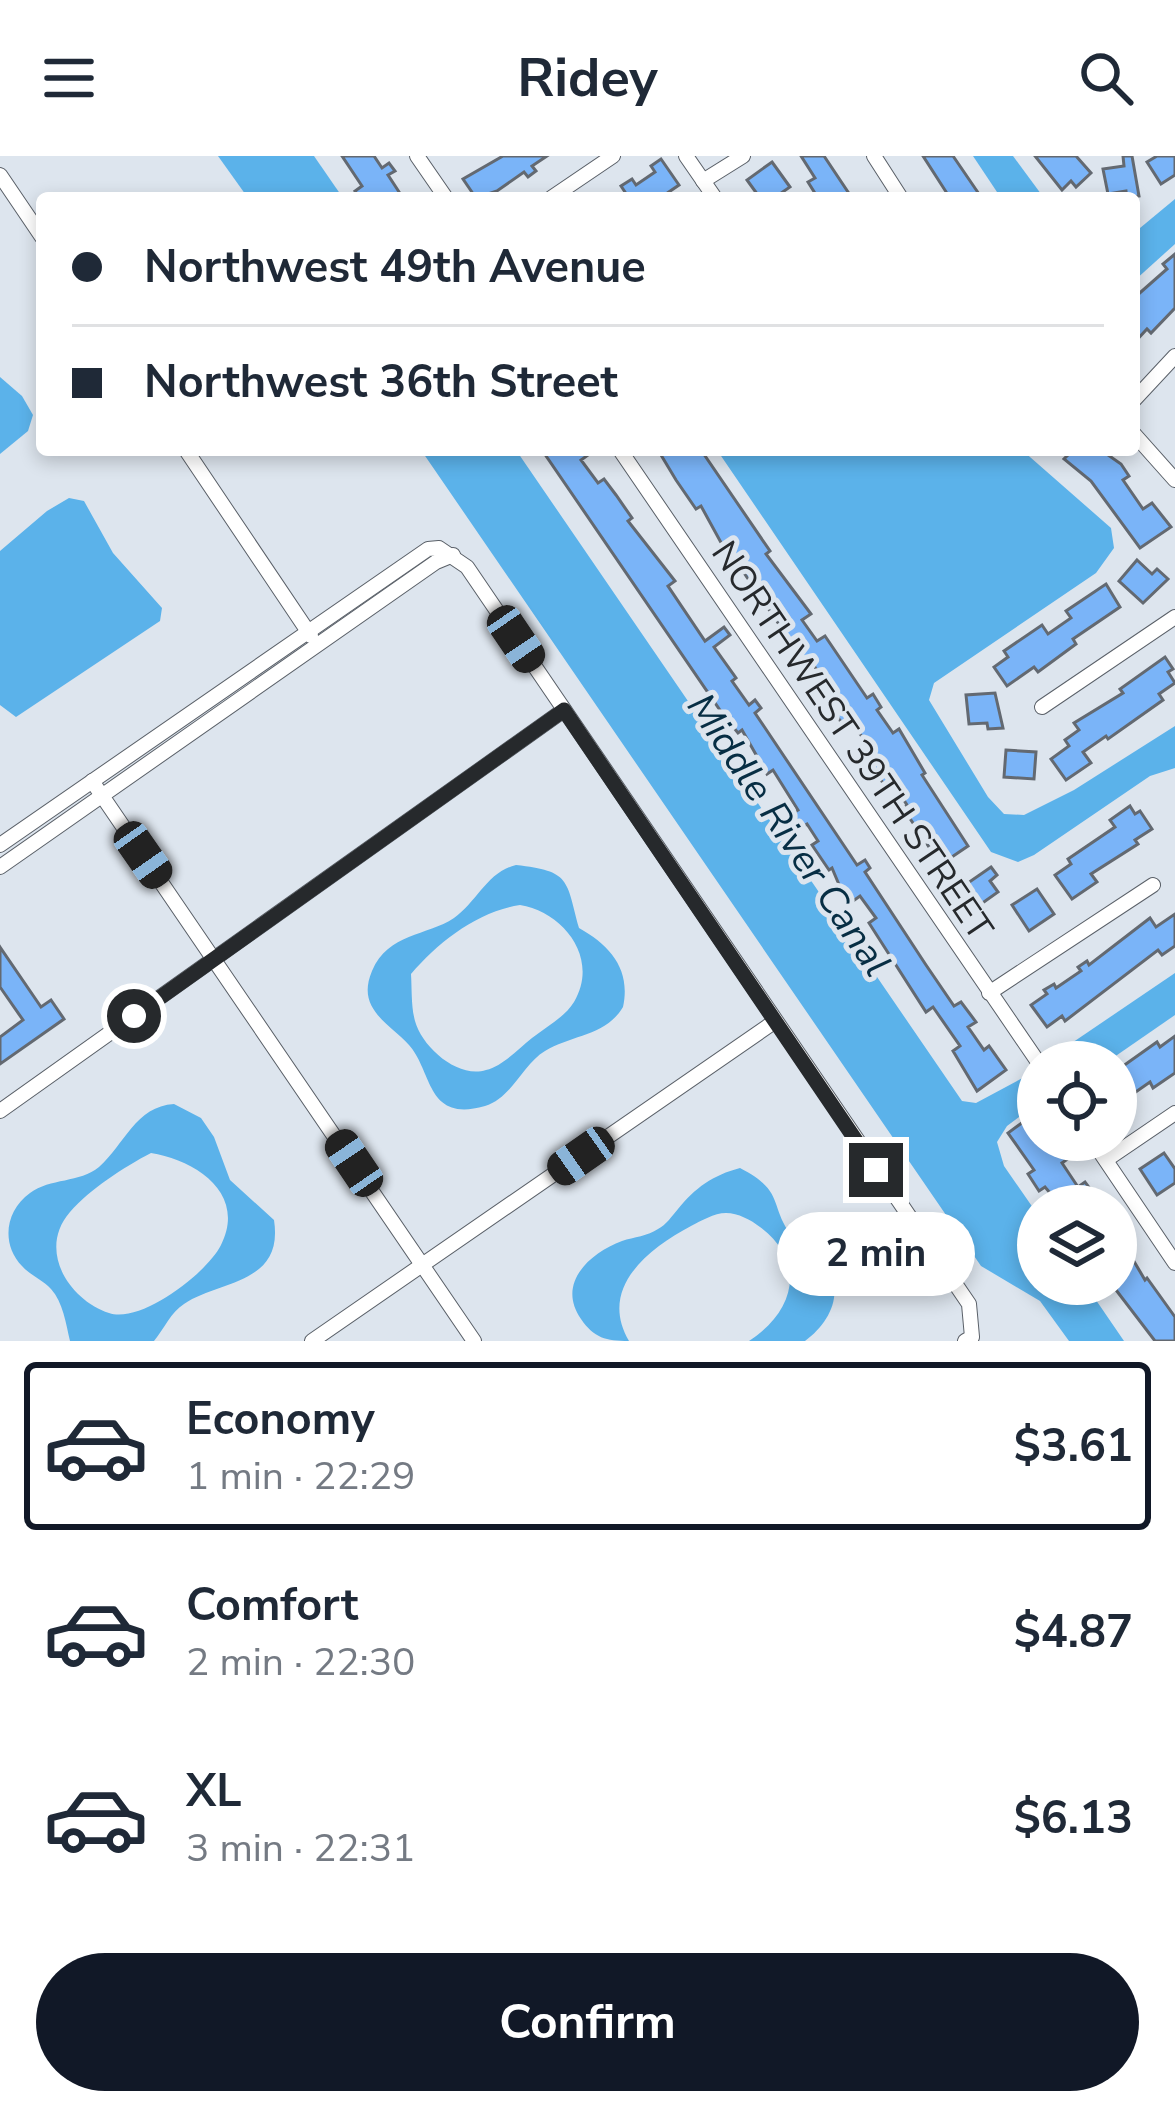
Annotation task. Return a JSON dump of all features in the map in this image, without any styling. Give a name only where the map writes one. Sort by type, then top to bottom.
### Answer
[{"type":"street","points":[[417,156],[442,192]]},
{"type":"street","points":[[560,192],[613,156]]},
{"type":"street","points":[[686,156],[711,192]]},
{"type":"street","points":[[704,181],[743,156]]},
{"type":"street","points":[[874,156],[897,192]]},
{"type":"street","points":[[0,175],[36,228]]},
{"type":"street","points":[[1140,394],[1175,356]]},
{"type":"street","points":[[1140,441],[1175,479]]},
{"type":"street","points":[[190,456],[312,639]]},
{"type":"street","name":"NORTHWEST 39TH STREET","points":[[624,456],[1023,1041]]},
{"type":"street","points":[[0,845],[312,639],[453,555],[467,567],[969,1304],[972,1336],[965,1341]]},
{"type":"street","points":[[1042,707],[1175,617]]},
{"type":"street","points":[[0,867],[312,639]]},
{"type":"street","points":[[0,1111],[564,710]]},
{"type":"street","points":[[92,782],[474,1341]]},
{"type":"street","points":[[989,993],[1153,885]]},
{"type":"street","points":[[312,1341],[775,1022]]},
{"type":"street","points":[[1137,1139],[1175,1113]]},
{"type":"street","points":[[1107,1161],[1175,1263]]},
{"type":"water","points":[[218,156],[314,156],[339,192],[244,192]]},
{"type":"water","points":[[973,156],[1013,156],[1040,192],[997,192]]},
{"type":"water","points":[[1175,199],[1175,244],[1140,276],[1140,228]]},
{"type":"water","points":[[0,377],[22,396],[33,415],[28,431],[0,454]]},
{"type":"water","points":[[425,456],[520,456],[962,1101],[976,1103],[1017,1081],[1017,1119],[997,1142],[1004,1166],[1017,1185],[1017,1287],[981,1266]]},
{"type":"water","points":[[721,456],[1029,456],[1111,528],[1114,548],[1096,573],[934,683],[929,700],[988,797],[1004,814],[1024,815],[1074,790],[1175,726],[1175,768],[1150,776],[1034,855],[1018,862],[991,852]]},
{"type":"water","points":[[69,498],[84,501],[113,553],[162,608],[160,621],[16,717],[0,705],[0,551]]},
{"type":"water","points":[[534,867],[563,881],[579,928],[609,951],[621,970],[623,1007],[607,1024],[545,1051],[494,1102],[466,1109],[452,1107],[434,1092],[409,1045],[377,1014],[368,984],[388,949],[454,918],[506,869]],"holes":[[[504,908],[536,909],[563,927],[580,954],[583,969],[574,1002],[498,1065],[475,1072],[453,1065],[419,1031],[411,974],[474,921]]]},
{"type":"water","points":[[1175,973],[1175,1015],[1137,1041],[1075,1041]]},
{"type":"water","points":[[174,1104],[201,1118],[214,1137],[230,1180],[274,1220],[269,1257],[246,1277],[184,1304],[154,1341],[70,1341],[55,1294],[15,1257],[9,1238],[11,1218],[22,1200],[38,1188],[99,1167],[140,1119]],"holes":[[[151,1153],[199,1171],[222,1195],[227,1226],[221,1245],[172,1294],[138,1311],[109,1313],[81,1297],[62,1272],[57,1257],[61,1227],[78,1203],[119,1172]]]},
{"type":"water","points":[[740,1168],[764,1184],[791,1235],[829,1270],[833,1303],[815,1333],[805,1341],[749,1341],[785,1302],[789,1271],[785,1256],[760,1227],[726,1213],[675,1235],[632,1272],[620,1304],[629,1341],[607,1339],[591,1330],[574,1306],[572,1293],[588,1261],[610,1246],[661,1227],[698,1189]]},
{"type":"water","points":[[1043,1305],[1099,1305],[1124,1341],[1069,1341]]},
{"type":"building","points":[[342,156],[374,156],[382,168],[389,163],[395,171],[388,175],[399,192],[356,192],[362,186]]},
{"type":"building","points":[[503,156],[547,156],[532,166],[536,171],[528,177],[524,172],[494,192],[472,192],[463,179]]},
{"type":"building","points":[[801,156],[824,156],[848,192],[814,192],[808,182],[815,178]]},
{"type":"building","points":[[923,156],[953,156],[978,192],[946,192]]},
{"type":"building","points":[[1035,156],[1076,156],[1091,173],[1076,187],[1071,181],[1062,190]]},
{"type":"building","points":[[1123,156],[1132,156],[1138,192],[1108,192],[1103,169],[1124,166]]},
{"type":"building","points":[[1157,156],[1175,156],[1175,175],[1161,184],[1147,162]]},
{"type":"building","points":[[661,159],[679,185],[669,192],[625,192],[621,186],[632,179],[636,185],[655,172],[651,166]]},
{"type":"building","points":[[772,162],[790,187],[783,192],[756,192],[747,180]]},
{"type":"building","points":[[1175,254],[1175,308],[1151,333],[1147,329],[1140,337],[1140,293],[1167,269],[1163,264]]},
{"type":"building","points":[[546,456],[587,456],[581,460],[598,483],[604,479],[632,518],[628,521],[675,581],[668,586],[705,641],[724,627],[730,635],[714,647],[736,678],[732,681],[749,705],[755,700],[761,708],[755,713],[857,865],[865,860],[870,868],[865,872],[926,965],[954,1006],[961,1002],[976,1022],[968,1027],[1006,1070],[977,1091],[953,1051],[960,1046],[933,1007],[926,1012],[869,923],[876,918],[860,896],[853,901],[840,887],[832,868],[812,845],[818,841],[807,824],[799,829],[790,815],[798,810],[773,770],[767,774],[742,730],[738,733]]},
{"type":"building","points":[[662,456],[705,456],[770,551],[766,554],[811,614],[802,620],[817,641],[825,636],[867,698],[873,694],[881,707],[877,710],[893,733],[899,729],[968,846],[946,861],[934,844],[929,847],[892,782],[885,786],[859,747],[866,743],[851,720],[843,725],[817,686],[824,681],[809,658],[804,661],[730,559],[701,506],[696,509]]},
{"type":"building","points":[[1110,456],[1129,476],[1123,480],[1143,509],[1152,503],[1171,527],[1140,548],[1091,481],[1064,459]]},
{"type":"building","points":[[1137,560],[1152,574],[1157,569],[1168,579],[1143,603],[1119,581]]},
{"type":"building","points":[[1106,584],[1120,607],[1073,639],[1076,644],[1038,672],[1034,667],[1007,686],[994,667],[1008,657],[1004,651],[1042,625],[1048,634],[1071,618],[1066,611]]},
{"type":"building","points":[[1165,657],[1175,683],[1159,694],[1163,700],[1083,752],[1091,763],[1066,780],[1051,759],[1069,746],[1065,740],[1079,730],[1074,723],[1123,693],[1120,689]]},
{"type":"building","points":[[995,693],[1003,728],[969,724],[966,695]]},
{"type":"building","points":[[1006,750],[1036,752],[1034,779],[1004,777]]},
{"type":"building","points":[[1130,806],[1135,814],[1140,811],[1152,829],[1135,840],[1138,844],[1091,874],[1097,882],[1072,899],[1055,875],[1071,864],[1068,859],[1115,827],[1110,820]]},
{"type":"building","points":[[991,867],[997,875],[990,881],[998,892],[974,909],[953,887]]},
{"type":"building","points":[[1037,889],[1054,914],[1029,931],[1012,905]]},
{"type":"building","points":[[1175,914],[1175,946],[1162,955],[1158,950],[1065,1021],[1062,1016],[1047,1027],[1031,1005],[1047,994],[1044,990],[1054,984],[1056,988],[1081,971],[1078,967],[1087,961],[1089,965],[1150,918],[1156,927]]},
{"type":"building","points":[[0,947],[41,1007],[51,1000],[64,1019],[0,1064],[0,1037],[23,1020],[0,987]]},
{"type":"building","points":[[1175,1036],[1175,1073],[1153,1088],[1150,1082],[1137,1091],[1137,1056],[1157,1042],[1160,1047]]},
{"type":"building","points":[[1164,1153],[1175,1169],[1175,1183],[1157,1195],[1140,1169]]},
{"type":"building","points":[[1028,1161],[1065,1161],[1077,1185],[1035,1185],[1028,1174],[1034,1170]]},
{"type":"building","points":[[1137,1266],[1175,1317],[1175,1341],[1155,1341],[1127,1305],[1137,1305]]},
{"type":"route","points":[[134,1016],[564,710],[876,1170]]},
{"type":"water label","name":"Middle River Canal","points":[[790,834]]}]
